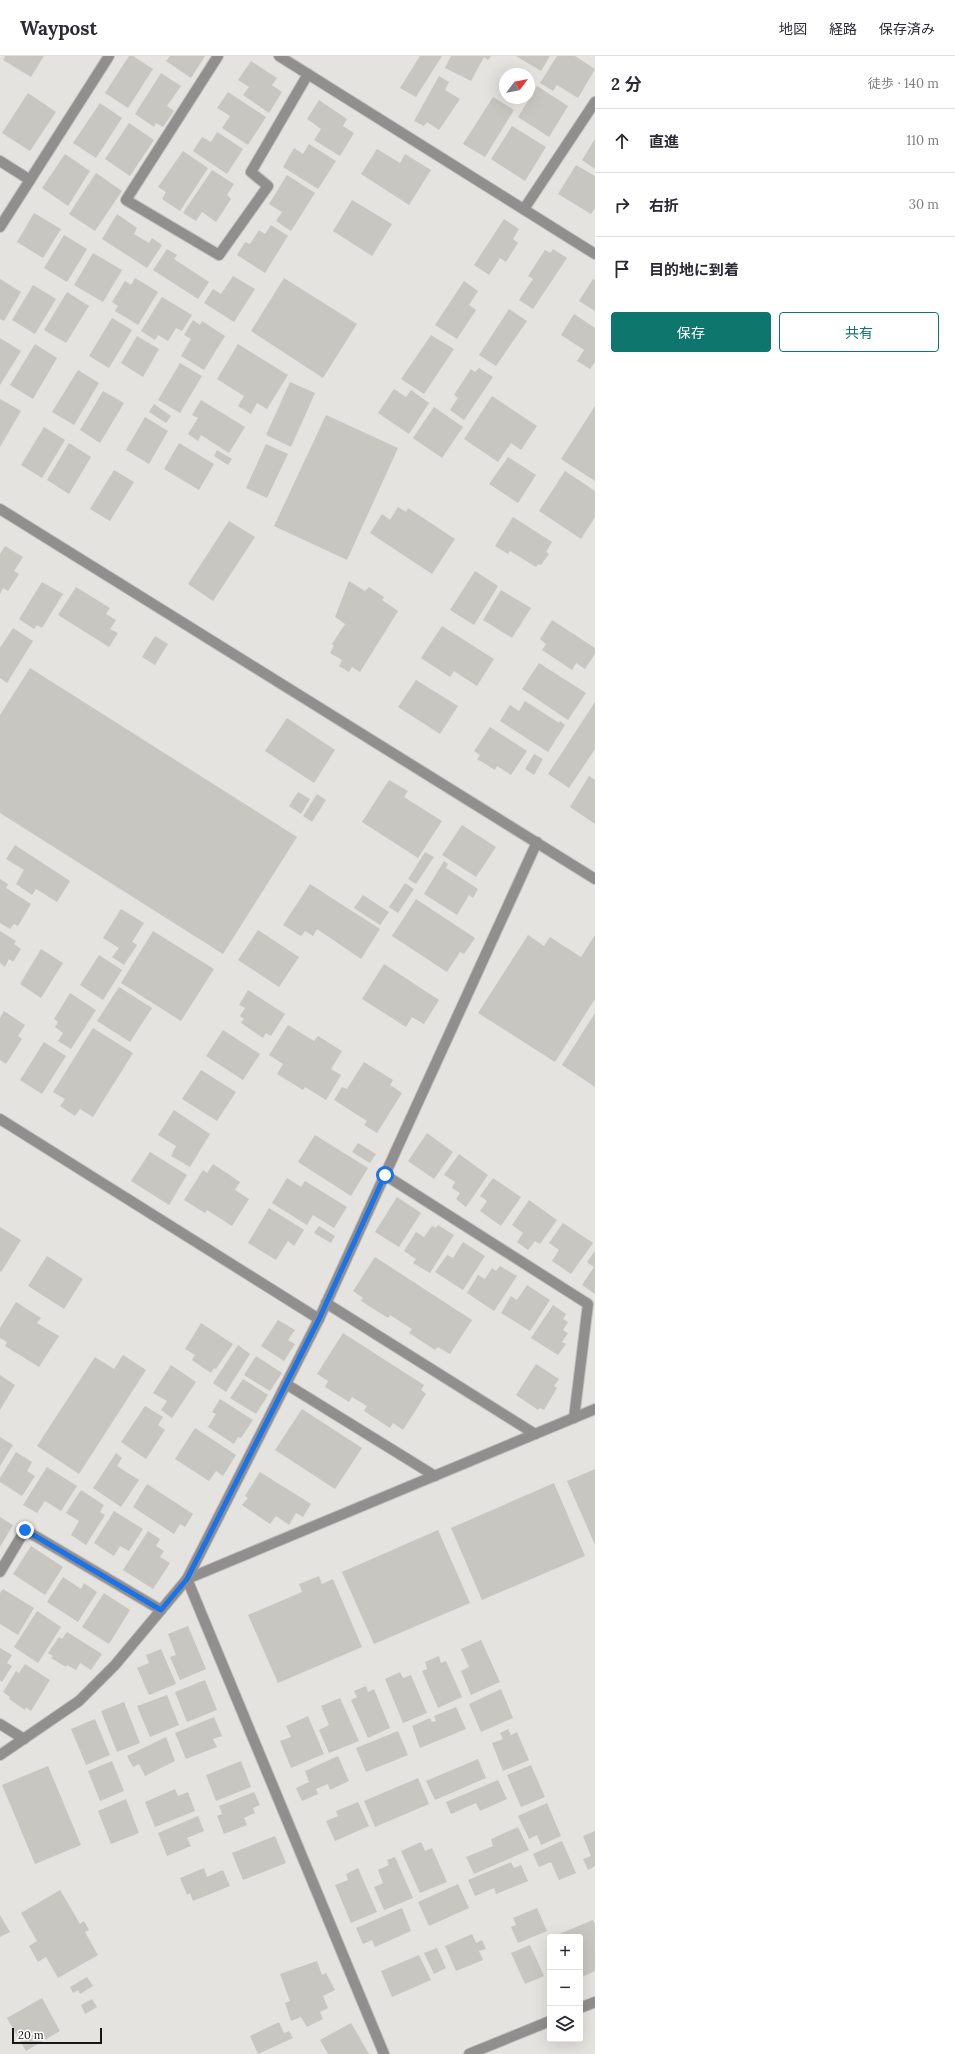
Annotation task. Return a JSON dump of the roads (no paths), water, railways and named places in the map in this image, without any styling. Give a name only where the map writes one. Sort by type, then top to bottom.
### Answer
[{"type":"street","points":[[0,228],[109,56]]},
{"type":"street","points":[[218,56],[126,200],[219,255],[268,186],[251,172],[308,74]]},
{"type":"street","points":[[279,56],[595,254]]},
{"type":"street","points":[[524,209],[595,102]]},
{"type":"street","points":[[0,161],[30,180]]},
{"type":"street","points":[[0,510],[595,879]]},
{"type":"street","points":[[0,1755],[79,1701],[115,1665],[187,1579],[319,1319],[537,842]]},
{"type":"street","points":[[0,1120],[319,1319]]},
{"type":"street","points":[[385,1175],[588,1304],[574,1418]]},
{"type":"street","points":[[326,1303],[535,1434]]},
{"type":"street","points":[[286,1384],[435,1476]]},
{"type":"street","points":[[187,1579],[595,1409]]},
{"type":"street","points":[[0,1572],[25,1530],[161,1610]]},
{"type":"street","points":[[187,1579],[384,2054]]},
{"type":"street","points":[[0,1724],[24,1739]]},
{"type":"street","points":[[583,2007],[595,2002]]},
{"type":"street","points":[[469,2054],[547,2022]]}]
